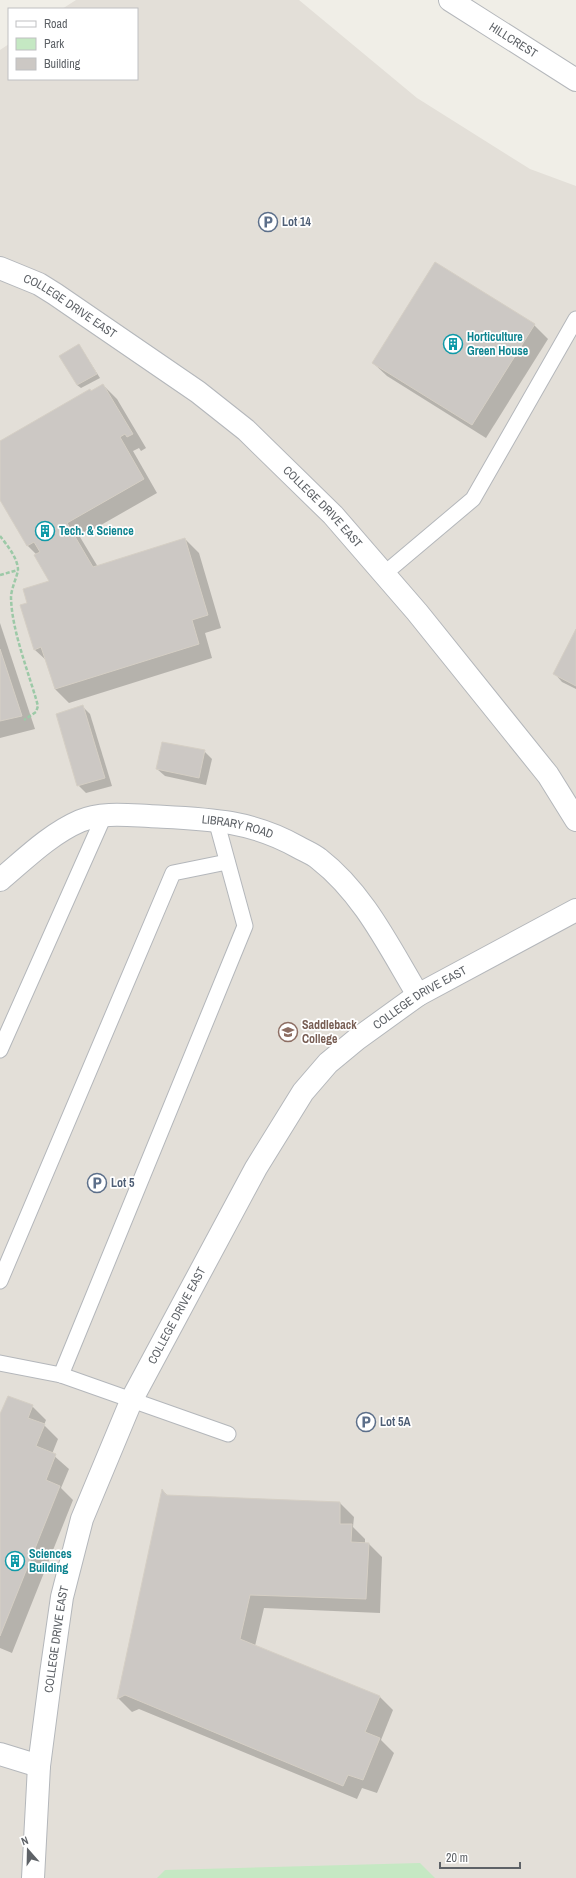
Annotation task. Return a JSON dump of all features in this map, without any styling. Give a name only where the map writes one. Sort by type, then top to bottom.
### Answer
[{"type":"street","name":"HILLCREST","points":[[450,0],[576,80]]},
{"type":"street","name":"COLLEGE DRIVE EAST","points":[[0,268],[39,284],[55,294],[198,392],[246,430],[333,515],[384,574],[548,775],[576,820]]},
{"type":"street","name":"LIBRARY ROAD","points":[[0,880],[58,832],[82,820],[104,816],[216,820],[252,827],[287,840],[318,858],[359,898],[418,995]]},
{"type":"street","name":"COLLEGE DRIVE EAST","points":[[33,1878],[39,1766],[62,1597],[82,1520],[132,1399],[256,1168],[303,1092],[328,1063],[387,1016],[418,995],[576,910]]},
{"type":"street","points":[[0,1754],[39,1766]]},
{"type":"lane","points":[[384,574],[473,499],[576,319]]},
{"type":"lane","points":[[0,1050],[104,816]]},
{"type":"lane","points":[[61,1376],[245,926],[216,820]]},
{"type":"lane","points":[[0,1281],[173,873],[227,862]]},
{"type":"lane","points":[[0,1363],[61,1376],[132,1399],[228,1434]]},
{"type":"path","points":[[0,536],[16,560],[18,570],[13,585],[11,598],[13,616],[38,706],[36,712],[24,720]]},
{"type":"path","points":[[0,575],[18,570]]},
{"type":"shaded area","name":"Saddleback College","points":[[76,0],[299,0],[417,98],[530,169],[576,186],[576,1878],[0,1878],[0,50],[8,45],[8,80],[138,80],[138,8],[64,8]]},
{"type":"green space","points":[[420,1863],[435,1878],[157,1878],[165,1870]]},
{"type":"building","name":"Horticulture Green House","points":[[435,262],[535,324],[472,425],[372,363]]},
{"type":"building","points":[[79,344],[97,374],[77,385],[59,356]]},
{"type":"building","name":"Tech. & Science","points":[[103,384],[133,434],[127,437],[125,434],[120,437],[144,479],[67,523],[93,567],[185,538],[208,615],[192,620],[199,644],[55,689],[41,647],[34,650],[20,605],[27,603],[23,589],[49,581],[34,555],[40,552],[34,542],[27,546],[0,500],[0,441],[90,389],[91,391]]},
{"type":"building","points":[[576,629],[576,686],[553,674]]},
{"type":"building","points":[[0,649],[22,716],[0,721]]},
{"type":"building","points":[[83,705],[105,778],[77,786],[56,714]]},
{"type":"building","points":[[162,742],[205,750],[199,778],[156,769]]},
{"type":"building","name":"Sciences Building","points":[[8,1396],[33,1405],[28,1418],[45,1424],[36,1446],[56,1454],[46,1480],[60,1486],[0,1636],[0,1414]]},
{"type":"building","points":[[162,1489],[166,1495],[340,1502],[340,1524],[352,1524],[351,1542],[369,1543],[366,1599],[250,1595],[240,1639],[380,1696],[365,1732],[380,1738],[363,1780],[348,1775],[343,1786],[125,1695],[117,1699]]},
{"type":"place","name":"Lot 14","points":[[268,222]]},
{"type":"place","name":"Horticulture Green House","points":[[453,344]]},
{"type":"place","name":"Tech. & Science","points":[[45,531]]},
{"type":"place","name":"Saddleback College","points":[[288,1032]]},
{"type":"place","name":"Lot 5","points":[[97,1183]]},
{"type":"place","name":"Lot 5A","points":[[366,1422]]},
{"type":"place","name":"Sciences Building","points":[[15,1561]]}]
